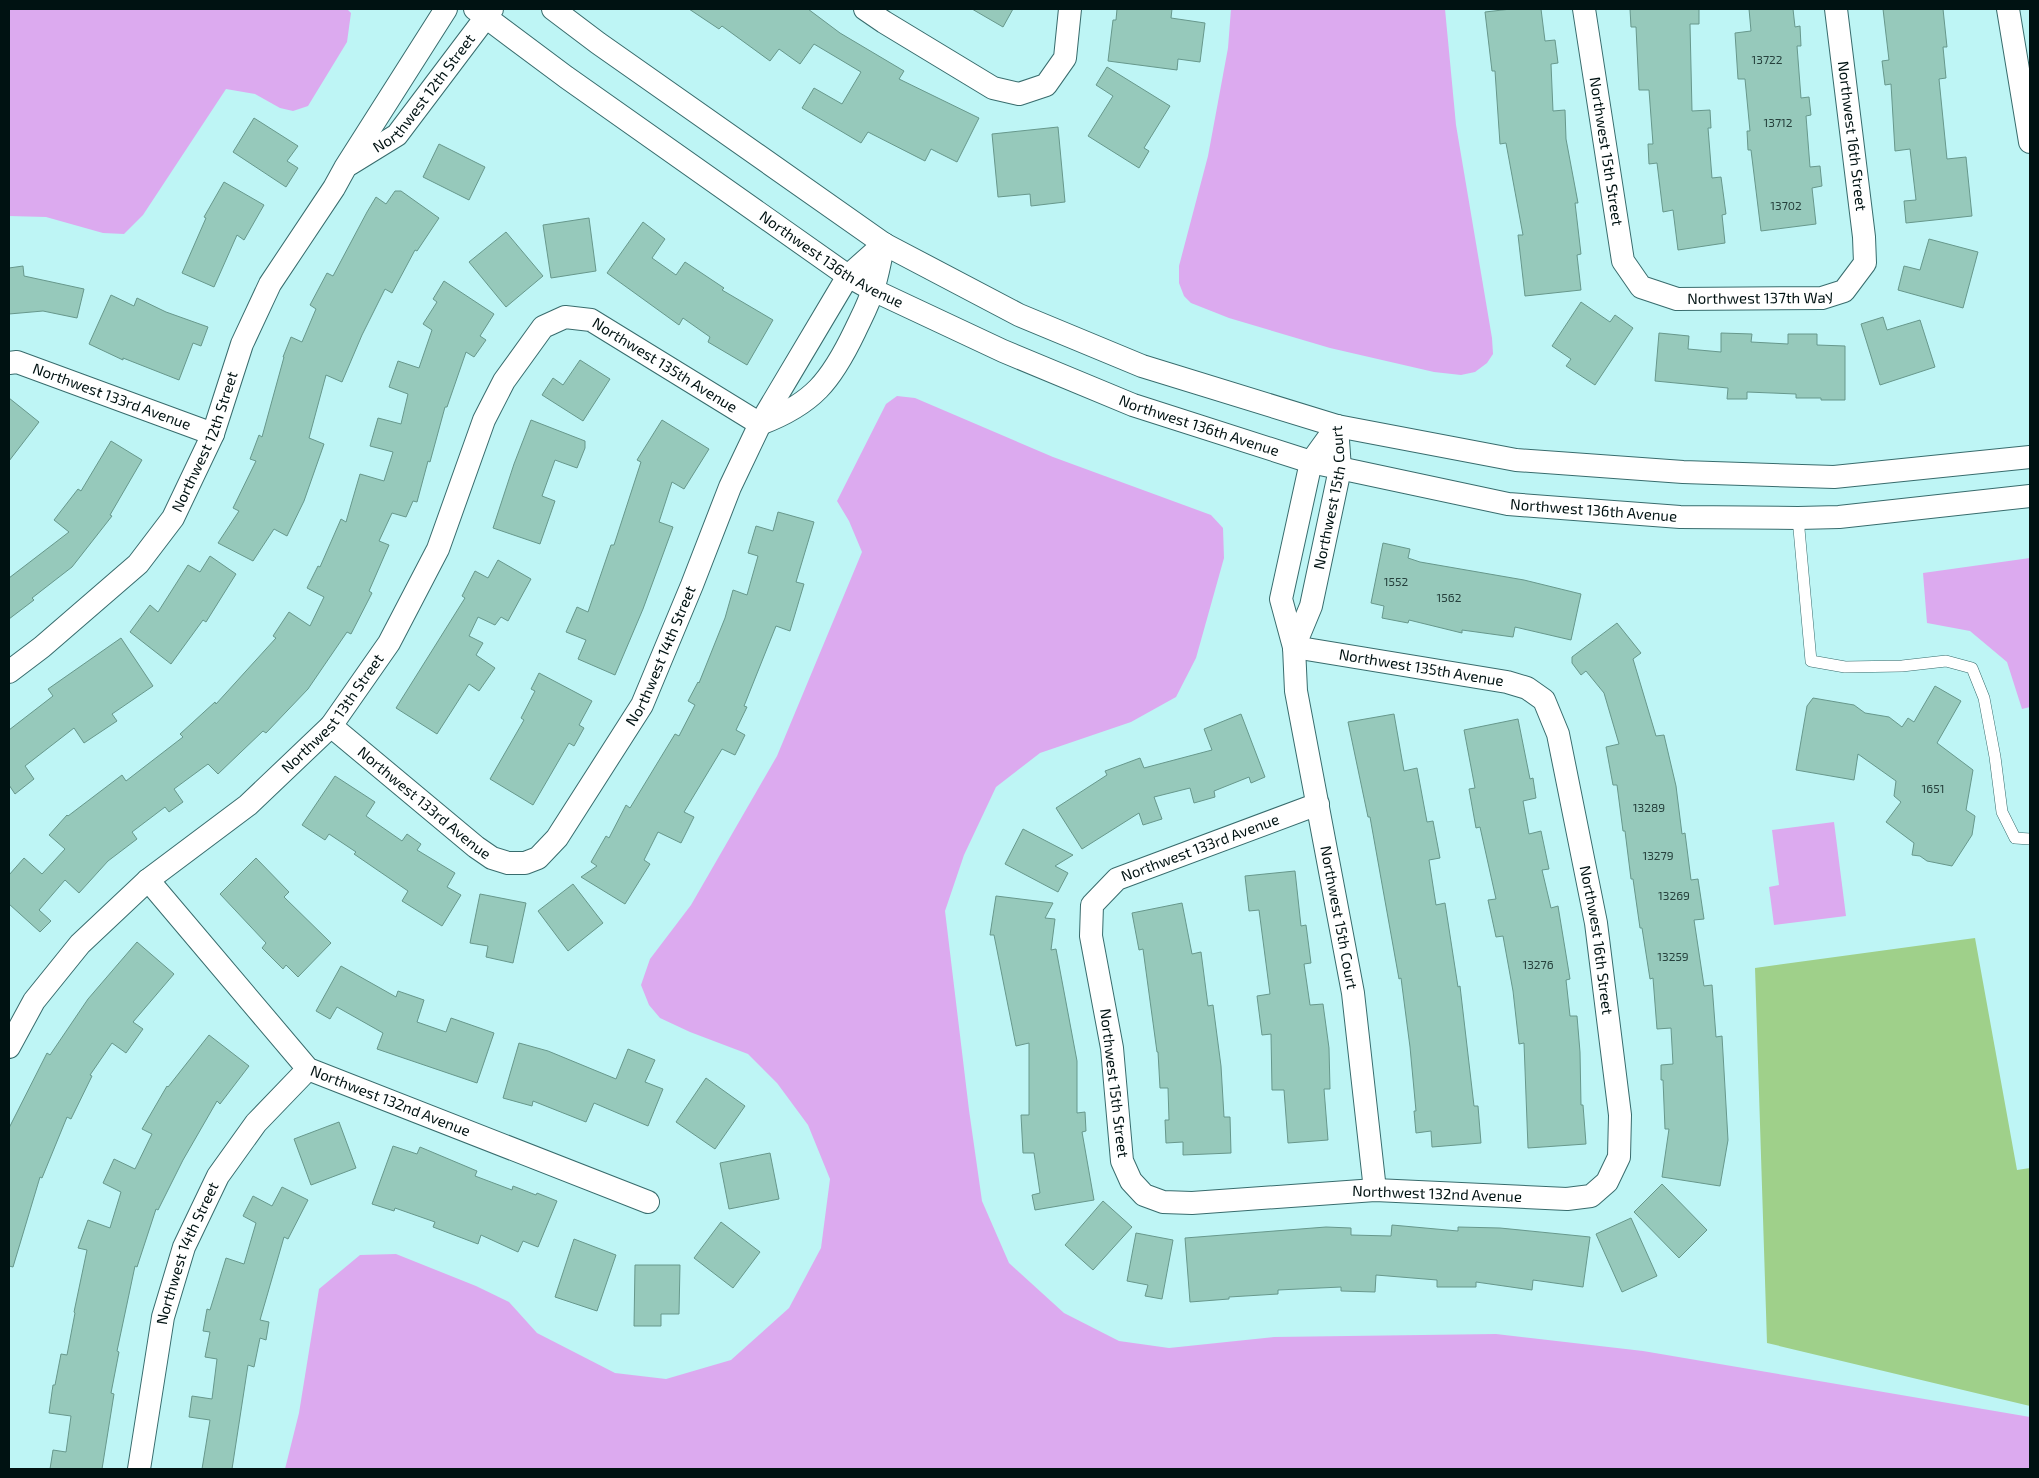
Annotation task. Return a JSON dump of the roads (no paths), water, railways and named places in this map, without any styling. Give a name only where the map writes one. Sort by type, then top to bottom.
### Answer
[{"type":"street","name":"Northwest 12th Street","points":[[9,672],[42,647],[138,564],[173,518],[213,434],[242,344],[270,284],[334,188],[446,9]]},
{"type":"street","points":[[553,9],[598,43],[884,244],[1019,315],[1142,366],[1337,426],[1516,460],[1683,472],[1834,477],[2030,457]]},
{"type":"street","points":[[865,9],[993,88],[1019,94],[1046,85],[1065,58],[1070,9]]},
{"type":"street","name":"Northwest 15th Street","points":[[1584,9],[1623,261],[1641,287]]},
{"type":"street","name":"Northwest 16th Street","points":[[1836,9],[1864,237],[1865,263]]},
{"type":"street","points":[[2008,9],[2030,142]]},
{"type":"street","name":"Northwest 12th Street","points":[[345,168],[397,135],[484,12]]},
{"type":"street","name":"Northwest 136th Avenue","points":[[484,12],[566,77],[848,276],[873,290],[1003,351],[1134,405],[1311,462],[1508,504],[1680,517],[1839,517],[2030,496]]},
{"type":"street","points":[[760,424],[794,409],[823,385],[844,354],[873,290],[884,244]]},
{"type":"street","name":"Northwest 14th Street","points":[[525,862],[538,858],[558,838],[642,705],[730,487],[760,424],[848,276],[884,244]]},
{"type":"street","name":"Northwest 137th Way","points":[[1641,287],[1677,299],[1822,298],[1844,291],[1865,263]]},
{"type":"street","name":"Northwest 135th Avenue","points":[[565,317],[591,320],[760,424]]},
{"type":"street","name":"Northwest 13th Street","points":[[9,1047],[34,1002],[80,944],[148,880],[248,805],[331,726],[389,642],[438,549],[484,420],[504,381],[543,327],[565,317]]},
{"type":"street","name":"Northwest 133rd Avenue","points":[[9,363],[17,362],[213,434]]},
{"type":"street","name":"Northwest 15th Court","points":[[1337,426],[1311,462],[1281,600],[1294,647],[1296,691],[1353,994],[1375,1190]]},
{"type":"street","name":"Northwest 15th Court","points":[[1294,647],[1311,606],[1340,469],[1337,426]]},
{"type":"street","name":"Northwest 135th Avenue","points":[[1294,647],[1507,682],[1527,688],[1544,700]]},
{"type":"street","name":"Northwest 16th Street","points":[[1544,700],[1558,734],[1596,923],[1620,1115],[1618,1157],[1606,1182]]},
{"type":"street","name":"Northwest 133rd Avenue","points":[[331,726],[476,847],[492,858],[508,863],[525,862]]},
{"type":"street","name":"Northwest 133rd Avenue","points":[[1092,905],[1116,880],[1318,804]]},
{"type":"street","name":"Northwest 132nd Avenue","points":[[148,880],[308,1069],[439,1122],[648,1202]]},
{"type":"street","name":"Northwest 15th Street","points":[[1092,905],[1091,936],[1112,1048],[1122,1161],[1131,1181],[1144,1195]]},
{"type":"street","name":"Northwest 14th Street","points":[[139,1469],[163,1317],[184,1247],[218,1176],[256,1123],[308,1069]]},
{"type":"street","name":"Northwest 132nd Avenue","points":[[1144,1195],[1163,1202],[1192,1203],[1375,1190],[1567,1199],[1591,1196],[1606,1182]]},
{"type":"lane","points":[[1798,518],[1811,662],[1845,668],[1902,666],[1946,661],[1972,668],[1984,698],[1995,757],[2002,812],[2015,838],[2030,839]]}]
